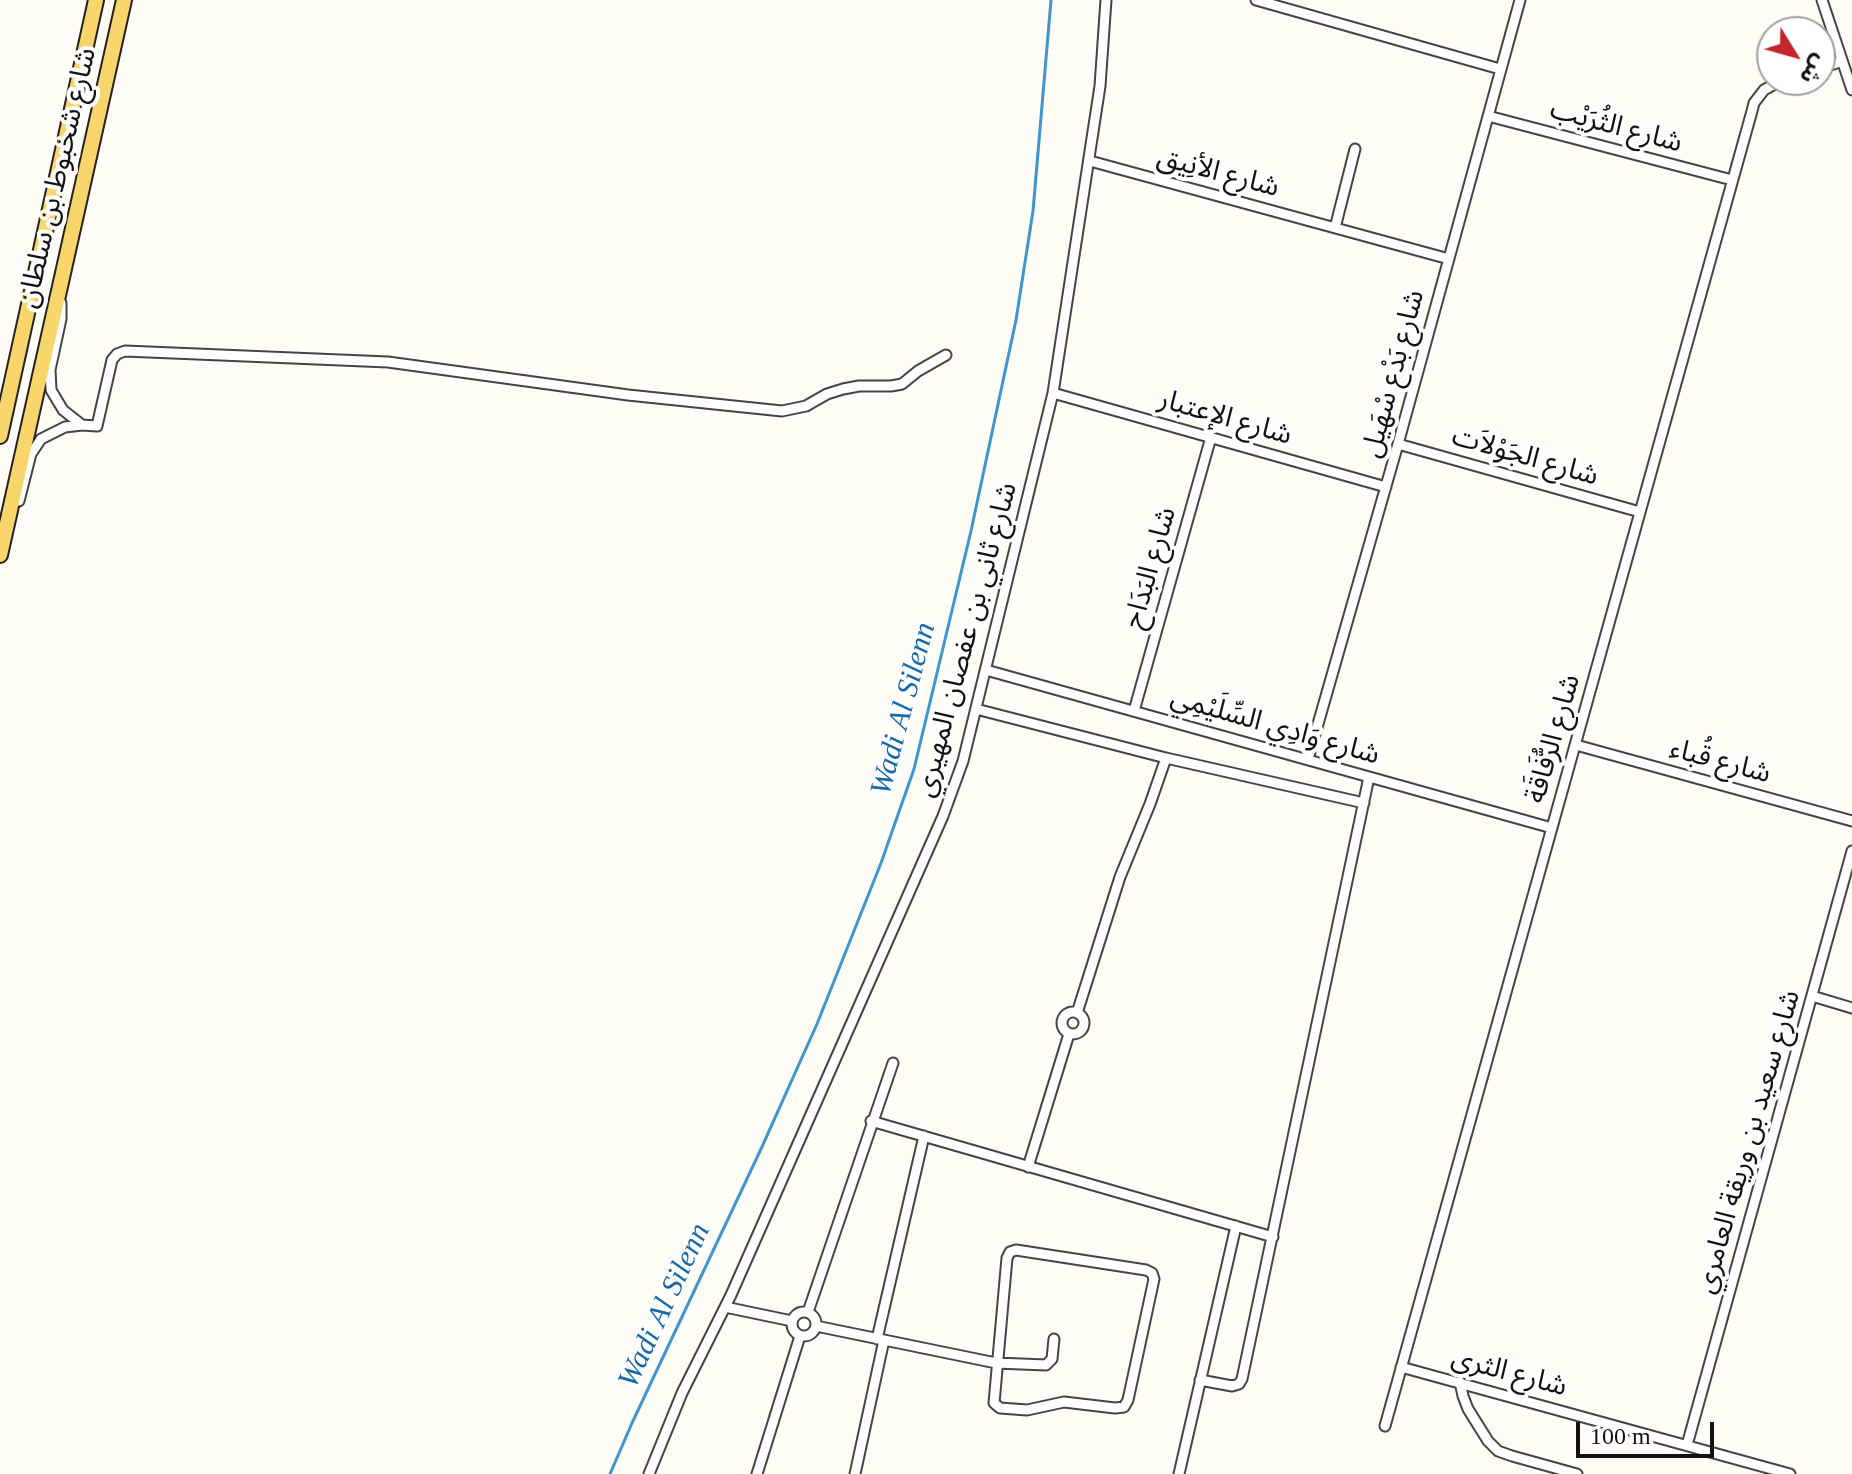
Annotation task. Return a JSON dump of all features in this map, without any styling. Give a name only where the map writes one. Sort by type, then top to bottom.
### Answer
[{"type":"main road","name":"شارع شخبوط بن سلطان","points":[[0,436],[96,0]]},
{"type":"main road","name":"شارع شخبوط بن سلطان","points":[[0,555],[124,0]]},
{"type":"street","name":"شارع ثاني بن عفصان المهيري","points":[[649,1474],[682,1393],[725,1307],[946,807],[963,761],[1053,393],[1090,161],[1100,86],[1106,0]]},
{"type":"street","points":[[1256,0],[1500,69]]},
{"type":"street","name":"شارع بَدْع سْهَيل","points":[[1308,759],[1520,0]]},
{"type":"street","points":[[1822,0],[1852,90]]},
{"type":"street","points":[[1836,63],[1842,61]]},
{"type":"street","name":"شارع الرُّفَاقَة","points":[[1385,1426],[1732,180],[1754,103],[1759,96]]},
{"type":"street","name":"شارع الثُرَيْب","points":[[1488,116],[1732,180]]},
{"type":"street","points":[[1335,228],[1355,149]]},
{"type":"street","name":"شارع الأنِيق","points":[[1090,161],[1449,259]]},
{"type":"street","points":[[59,290],[61,319],[50,370],[51,390],[63,410],[82,425]]},
{"type":"street","points":[[6,529],[20,498],[31,454],[36,446],[56,430],[82,425],[97,426],[112,360],[125,351],[388,362],[628,395],[782,411],[806,406],[843,389],[902,384],[946,355]]},
{"type":"street","name":"شارع الإعتبار","points":[[1053,393],[1386,487]]},
{"type":"street","name":"شارع البَدَاح","points":[[1134,711],[1211,437]]},
{"type":"street","name":"شارع الجَوْلاَت","points":[[1398,444],[1640,512]]},
{"type":"street","name":"شارع وَادِي السِّلَيْمِي","points":[[986,670],[1552,828]]},
{"type":"street","points":[[976,709],[1166,758],[1364,803]]},
{"type":"street","name":"شارع قُباء","points":[[1576,745],[1852,821]]},
{"type":"street","points":[[1028,1167],[1069,1034],[1063,1029],[1063,1018],[1069,1013],[1077,1013],[1120,877],[1166,758]]},
{"type":"street","points":[[1200,1380],[1232,1386],[1241,1382],[1369,777]]},
{"type":"street","name":"شارع سعيد بن وريقة العامري","points":[[1687,1445],[1852,851]]},
{"type":"street","points":[[1812,996],[1852,1008]]},
{"type":"street","points":[[808,1312],[893,1063]]},
{"type":"street","points":[[871,1121],[1273,1237]]},
{"type":"street","points":[[855,1474],[924,1136]]},
{"type":"street","points":[[1179,1474],[1236,1226]]},
{"type":"street","points":[[1016,1250],[1152,1273],[1154,1279],[1124,1407],[1064,1402],[1034,1409],[1000,1408],[993,1399],[996,1363],[1010,1252],[1016,1250]]},
{"type":"street","points":[[725,1307],[792,1321]]},
{"type":"street","points":[[800,1312],[808,1312],[815,1319],[816,1326],[811,1334],[800,1336],[793,1329],[792,1321],[800,1312]]},
{"type":"street","points":[[816,1326],[996,1363],[1046,1365],[1052,1359],[1054,1339]]},
{"type":"street","points":[[757,1474],[800,1336]]},
{"type":"street","name":"شارع الثرى","points":[[1401,1367],[1790,1474]]},
{"type":"street","points":[[1460,1382],[1468,1409],[1498,1451],[1577,1474]]},
{"type":"waterway","name":"Wadi Al Silenn","points":[[610,1474],[817,1024],[881,863],[914,769],[971,531],[1016,320],[1033,211],[1051,0]]}]
